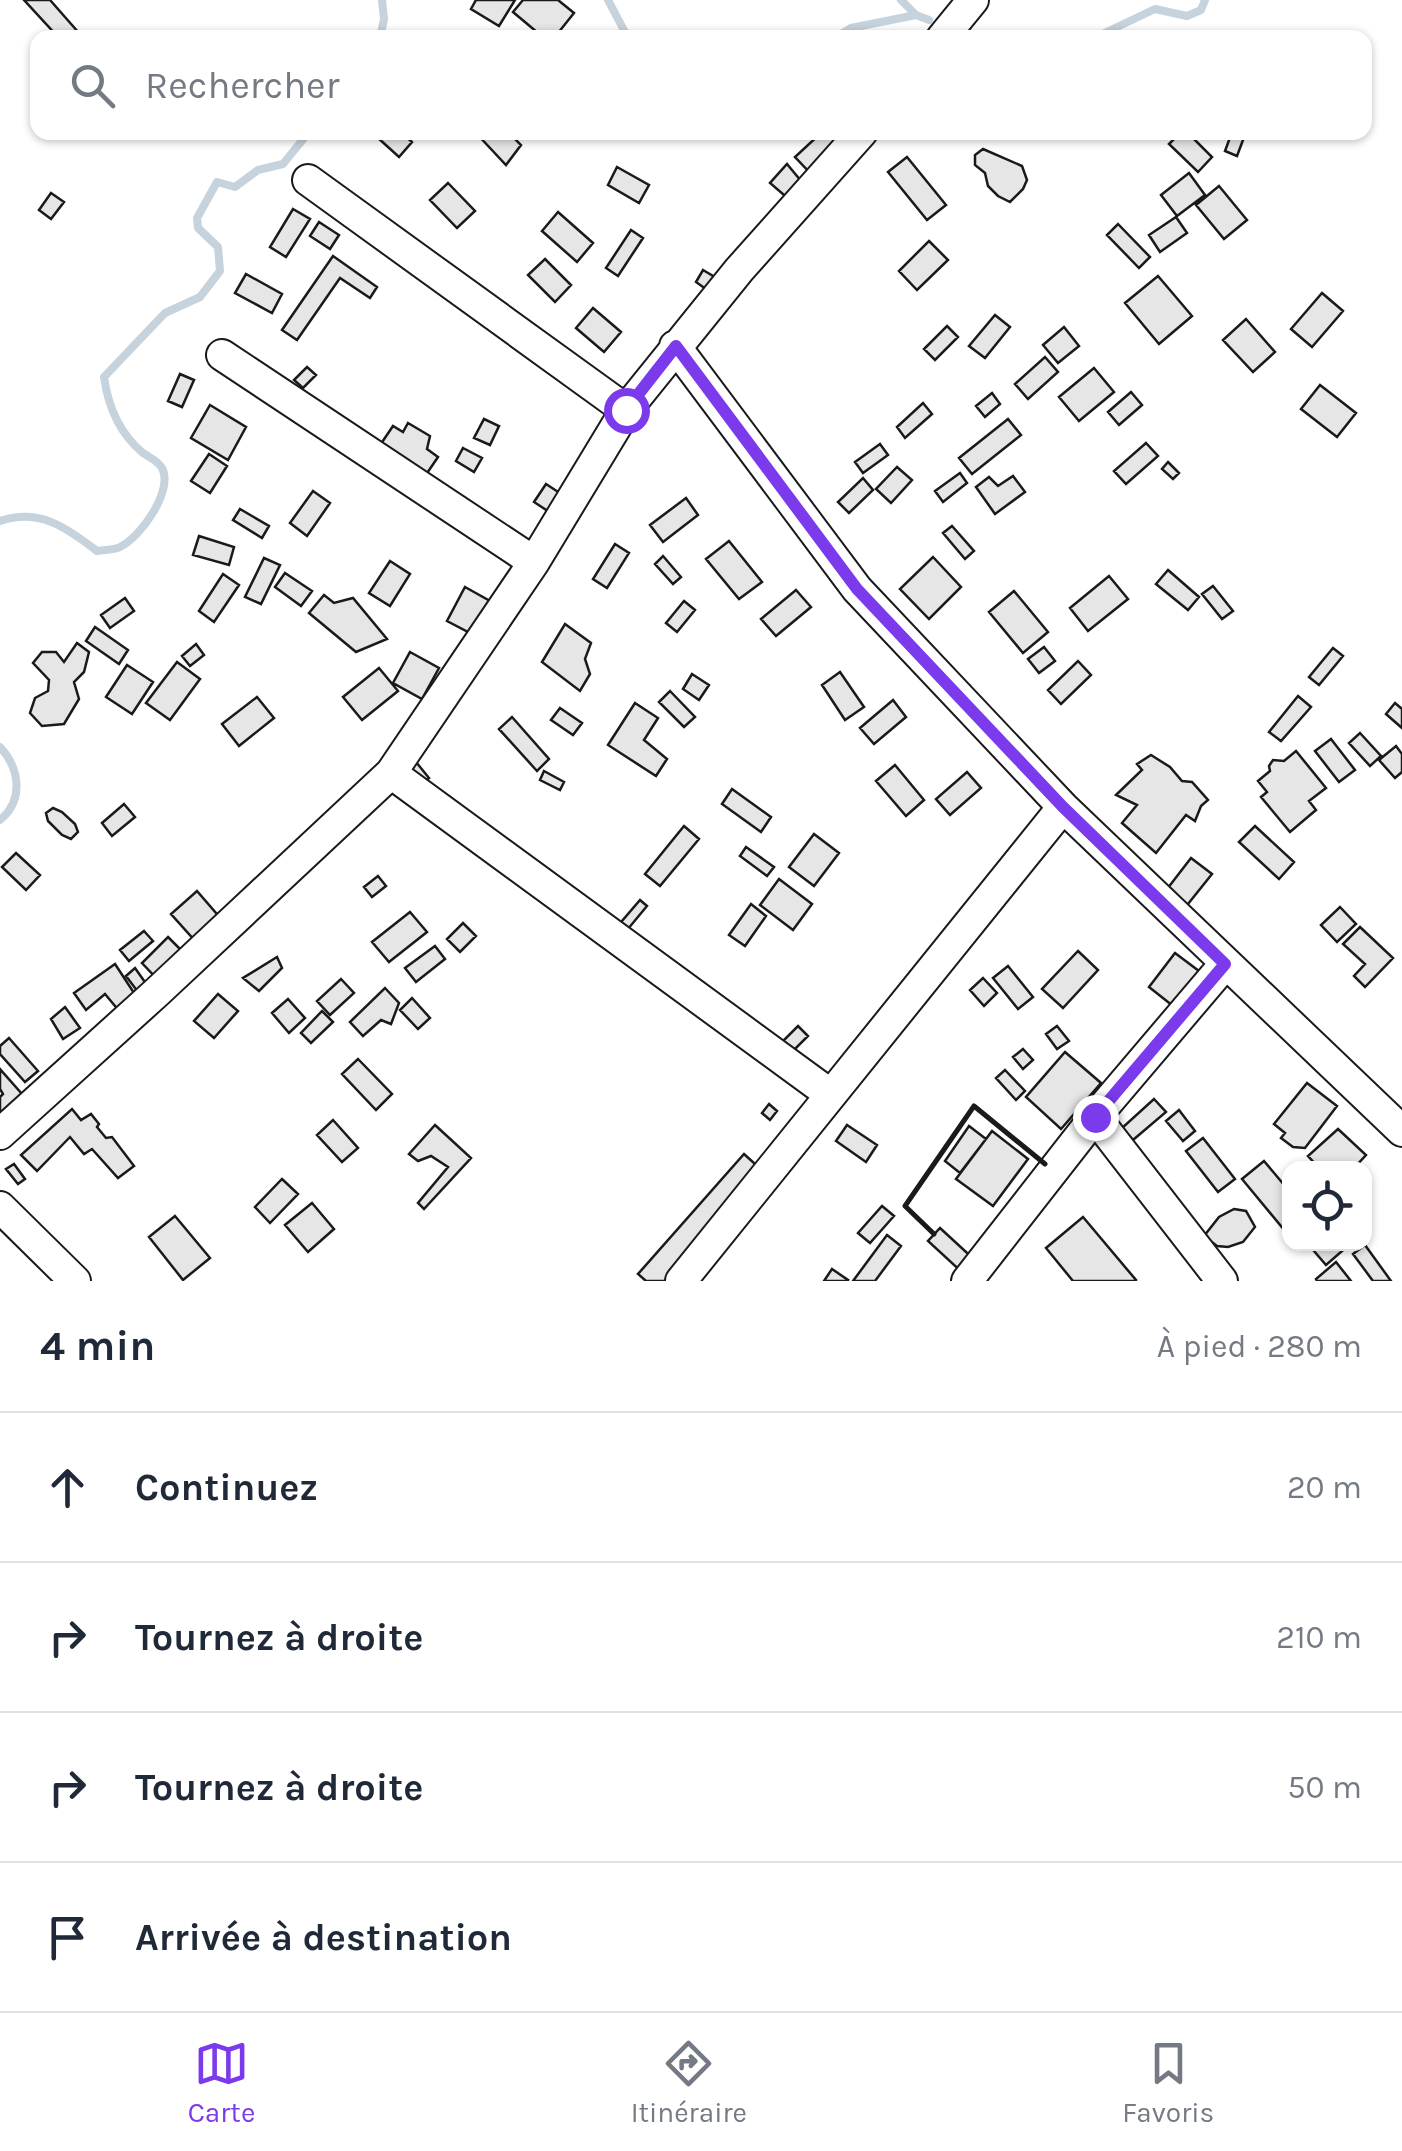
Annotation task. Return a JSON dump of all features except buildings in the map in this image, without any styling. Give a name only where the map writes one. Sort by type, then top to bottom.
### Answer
[{"type":"street","points":[[948,30],[972,0]]},
{"type":"street","points":[[0,1134],[391,773],[534,562],[626,410],[676,346],[855,140]]},
{"type":"street","points":[[308,180],[626,410]]},
{"type":"street","points":[[676,346],[857,589],[1063,807],[1402,1131]]},
{"type":"street","points":[[222,355],[534,562]]},
{"type":"street","points":[[391,773],[831,1095]]},
{"type":"street","points":[[680,1281],[1063,807]]},
{"type":"street","points":[[967,1281],[1095,1117],[1225,964]]},
{"type":"street","points":[[1095,1117],[1222,1281]]},
{"type":"street","points":[[0,1207],[75,1281]]},
{"type":"waterway","points":[[382,0],[382,30]]},
{"type":"waterway","points":[[608,0],[624,30]]},
{"type":"waterway","points":[[901,0],[916,15],[929,20]]},
{"type":"waterway","points":[[1111,30],[1155,9],[1187,16],[1201,10],[1205,0]]},
{"type":"waterway","points":[[848,30],[916,15]]},
{"type":"waterway","points":[[0,521],[40,518],[74,534],[97,551],[120,547],[146,523],[160,500],[165,477],[156,461],[143,453],[122,428],[112,409],[104,377],[165,313],[200,297],[220,271],[218,247],[198,228],[197,218],[217,182],[235,187],[258,170],[283,164],[302,140]]},
{"type":"waterway","points":[[0,747],[12,765],[16,784],[13,803],[0,820]]},
{"type":"wall","points":[[934,1234],[905,1206],[974,1106],[1045,1164]]},
{"type":"route","points":[[626,410],[676,346],[857,589],[1063,807],[1225,964],[1095,1117]]}]
